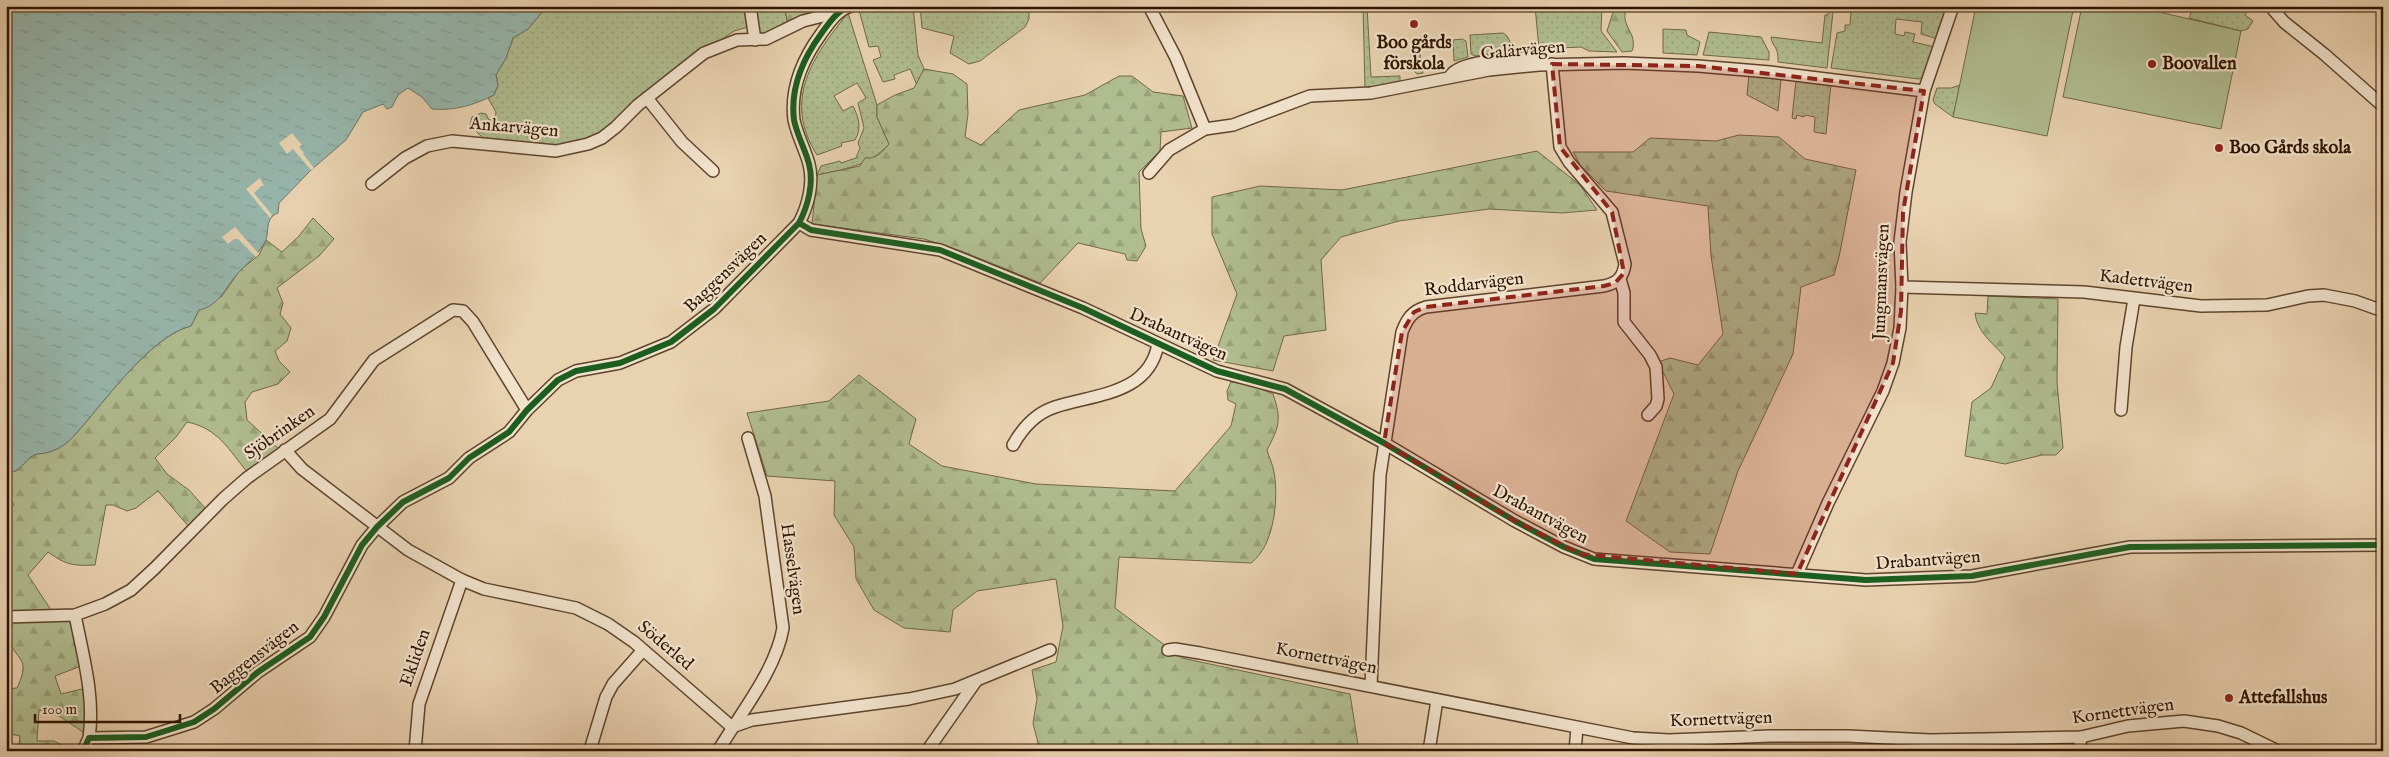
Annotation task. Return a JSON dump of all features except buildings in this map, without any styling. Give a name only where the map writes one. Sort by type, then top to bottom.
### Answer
[{"type":"street","points":[[750,6],[755,40]]},
{"type":"street","name":"Baggensvägen","points":[[89,738],[146,737],[194,722],[214,709],[258,672],[310,637],[324,617],[358,552],[377,527],[403,502],[449,478],[476,452],[509,432],[548,388],[567,375],[620,363],[672,342],[714,309],[799,223],[809,193],[810,172],[794,120],[795,87],[807,55],[839,12],[851,6]]},
{"type":"street","points":[[1149,6],[1176,58],[1205,129]]},
{"type":"street","name":"Jungmansvägen","points":[[1797,574],[1828,503],[1890,375],[1898,340],[1902,287],[1900,242],[1903,212],[1924,91],[1953,6]]},
{"type":"street","points":[[2270,6],[2284,22],[2383,106]]},
{"type":"street","name":"Ankarvägen","points":[[372,184],[404,158],[427,146],[452,141],[556,152],[588,144],[602,138],[647,98],[704,53],[738,40],[766,39],[804,20],[839,12]]},
{"type":"street","name":"Galärvägen","points":[[1148,173],[1169,150],[1205,129],[1233,125],[1310,96],[1370,93],[1489,70],[1552,64],[1624,63],[1707,67],[1924,91]]},
{"type":"street","points":[[1552,64],[1560,147],[1569,162],[1612,212],[1625,264],[1624,273],[1620,279],[1624,293],[1624,322],[1650,355],[1656,367],[1658,399],[1655,408],[1648,415]]},
{"type":"street","points":[[647,98],[682,142],[713,171]]},
{"type":"street","name":"Drabantvägen","points":[[799,223],[811,230],[940,250],[1083,308],[1218,371],[1285,389],[1384,443],[1515,521],[1580,554],[1594,558],[1866,580],[1972,576],[2130,547],[2383,544]]},
{"type":"street","name":"Roddarvägen","points":[[1371,686],[1380,475],[1405,323],[1414,312],[1426,307],[1604,286],[1615,283],[1620,279]]},
{"type":"street","name":"Kadettvägen","points":[[1902,287],[2084,292],[2183,305],[2270,305],[2308,296],[2324,295],[2354,301],[2383,312]]},
{"type":"street","points":[[2121,410],[2126,347],[2134,298]]},
{"type":"street","name":"Sjöbrinken","points":[[6,617],[75,615],[105,604],[131,590],[162,562],[222,499],[247,478],[330,419],[374,360],[441,316],[457,309],[468,316],[473,322],[527,410]]},
{"type":"street","points":[[1013,445],[1028,425],[1044,412],[1055,407],[1112,393],[1131,384],[1144,373],[1155,357],[1158,344]]},
{"type":"street","name":"Hasselvägen","points":[[718,751],[774,657],[781,640],[783,628],[765,496],[748,438]]},
{"type":"street","name":"Söderled","points":[[285,450],[302,469],[420,558],[484,590],[576,608],[608,624],[643,650],[732,727]]},
{"type":"street","name":"Ekliden","points":[[415,751],[418,704],[462,580]]},
{"type":"street","points":[[75,615],[91,698],[92,719],[89,738],[83,751]]},
{"type":"street","name":"Kornettvägen","points":[[1168,650],[1175,648],[1633,738],[1669,740],[1770,736],[1848,736],[1930,740],[2081,738],[2128,726],[2184,721],[2218,726],[2241,733],[2278,751]]},
{"type":"street","points":[[590,750],[606,696],[618,678],[643,650]]},
{"type":"street","points":[[732,727],[752,720],[909,699],[955,688],[1050,650]]},
{"type":"street","points":[[927,751],[976,680]]},
{"type":"street","points":[[1429,751],[1436,700]]},
{"type":"street","points":[[1575,751],[1577,728]]},
{"type":"street","points":[[2078,751],[2081,738]]},
{"type":"highlighted area","points":[[1552,64],[1698,66],[1924,91],[1903,212],[1901,311],[1893,363],[1797,574],[1580,554],[1515,521],[1384,443],[1402,332],[1414,312],[1426,307],[1604,286],[1615,283],[1624,273],[1612,212],[1560,147]]},
{"type":"green space","points":[[547,6],[748,6],[748,27],[734,31],[702,53],[599,136],[548,148],[484,139],[470,125],[472,117],[481,113],[486,114],[489,120],[495,119],[496,112],[488,98],[494,95],[498,85],[496,75],[506,58],[513,38],[528,29]]},
{"type":"green space","points":[[752,6],[784,6],[788,24],[778,31],[758,35]]},
{"type":"green space","points":[[784,6],[837,6],[788,24]]},
{"type":"green space","points":[[878,6],[913,6],[918,55],[924,69],[917,85],[910,69],[894,75],[895,79],[883,82],[873,60],[881,57],[878,46],[869,47],[859,10]]},
{"type":"green space","points":[[920,6],[1029,6],[1029,19],[1025,27],[980,61],[969,64],[950,53],[954,36],[922,28]]},
{"type":"green space","points":[[1363,6],[1367,6],[1371,77],[1400,76],[1400,83],[1365,89]]},
{"type":"green space","points":[[1535,6],[1602,6],[1601,31],[1617,52],[1589,51],[1581,47],[1539,49]]},
{"type":"green space","points":[[1615,6],[1628,6],[1625,18],[1633,39],[1632,51],[1622,52],[1607,31]]},
{"type":"green space","points":[[1826,6],[1946,6],[1948,8],[1938,39],[1921,34],[1922,22],[1896,19],[1895,34],[1904,36],[1905,32],[1915,34],[1913,42],[1935,47],[1923,77],[1919,79],[1831,68],[1837,33],[1845,31],[1845,25],[1850,25],[1851,12],[1833,12],[1827,68],[1778,62],[1771,37],[1822,43],[1825,15],[1828,15],[1829,8]]},
{"type":"green space","points":[[1976,6],[2074,6],[2047,136],[1953,117]]},
{"type":"green space","name":"Boovallen","points":[[2082,6],[2133,6],[2241,31],[2221,129],[2063,97]]},
{"type":"green space","points":[[2200,6],[2250,6],[2245,15],[2253,21],[2248,29],[2241,31],[2189,18],[2193,8]]},
{"type":"green space","points":[[848,13],[877,105],[877,117],[889,144],[873,157],[856,166],[817,175],[821,166],[840,161],[841,163],[856,158],[860,148],[858,143],[864,128],[858,103],[866,98],[857,83],[834,96],[843,111],[853,106],[859,123],[855,140],[841,143],[842,146],[817,155],[807,135],[802,116],[802,97],[806,80],[814,62],[823,46]]},
{"type":"green space","points":[[1663,29],[1686,30],[1687,35],[1700,42],[1697,55],[1663,53]]},
{"type":"green space","points":[[1709,32],[1761,37],[1769,52],[1769,60],[1703,55]]},
{"type":"green space","points":[[1503,33],[1507,36],[1515,51],[1475,56],[1471,54],[1470,35]]},
{"type":"green space","points":[[1462,39],[1466,41],[1468,57],[1454,61],[1453,40]]},
{"type":"green space","points":[[1418,46],[1421,46],[1420,59],[1422,60],[1423,73],[1417,74],[1413,70],[1411,55],[1418,54]]},
{"type":"green space","points":[[924,69],[953,74],[967,84],[968,114],[965,137],[981,145],[1019,110],[1085,95],[1119,76],[1132,76],[1153,92],[1183,96],[1192,128],[1161,132],[1160,151],[1139,172],[1141,229],[1146,246],[1137,261],[1127,260],[1125,254],[1078,243],[1040,283],[961,251],[924,239],[812,224],[817,175],[860,166],[865,158],[873,158],[881,153],[889,144],[877,117],[877,105],[895,95],[914,88]]},
{"type":"green space","points":[[1749,75],[1781,79],[1778,111],[1747,95]]},
{"type":"green space","points":[[1796,80],[1831,84],[1826,134],[1814,132],[1815,117],[1797,115],[1796,119],[1792,118]]},
{"type":"green space","points":[[1960,85],[1953,117],[1935,104],[1933,100],[1937,88],[1951,88]]},
{"type":"green space","points":[[1739,135],[1779,137],[1805,159],[1856,170],[1834,275],[1801,287],[1793,354],[1738,471],[1710,554],[1670,552],[1626,521],[1674,394],[1658,362],[1670,358],[1698,365],[1723,334],[1711,256],[1708,206],[1606,191],[1580,165],[1573,152],[1633,152],[1650,138],[1716,141]]},
{"type":"green space","points":[[1537,151],[1580,185],[1597,210],[1562,213],[1489,209],[1399,221],[1341,237],[1321,260],[1326,330],[1284,336],[1273,371],[1213,360],[1237,294],[1212,234],[1212,197],[1260,186],[1342,190]]},
{"type":"green space","points":[[313,218],[334,239],[319,256],[277,288],[283,303],[280,314],[291,328],[287,341],[275,351],[279,361],[290,372],[278,384],[252,392],[245,402],[247,420],[279,449],[248,473],[229,448],[215,435],[207,429],[187,422],[176,437],[155,458],[167,474],[189,490],[206,509],[190,528],[158,491],[136,508],[127,511],[113,505],[106,505],[95,565],[70,564],[48,552],[28,575],[51,610],[6,614],[6,511],[14,505],[10,498],[6,499],[6,473],[19,469],[35,454],[52,451],[69,441],[143,358],[159,343],[175,332],[191,326],[199,310],[222,296],[240,270],[259,255],[266,240],[282,252],[299,236]]},
{"type":"green space","points":[[1988,296],[2058,299],[2057,382],[2063,448],[2056,455],[2042,455],[2005,464],[1965,456],[1972,402],[1991,388],[2005,357],[1982,332],[1976,320],[1975,313],[1987,314]]},
{"type":"green space","points":[[859,375],[916,419],[909,444],[942,466],[1036,484],[1175,491],[1231,426],[1236,404],[1228,400],[1227,391],[1231,382],[1251,385],[1273,394],[1278,410],[1278,423],[1267,450],[1274,472],[1275,509],[1270,534],[1259,555],[1251,563],[1119,557],[1115,608],[1182,658],[1350,694],[1359,751],[1040,751],[1033,723],[1037,699],[1032,670],[1056,662],[1063,626],[1056,579],[977,591],[953,610],[950,632],[904,628],[874,610],[856,579],[854,547],[834,515],[835,481],[767,476],[747,413],[829,401]]},
{"type":"green space","points":[[69,617],[81,666],[55,676],[61,694],[82,689],[85,696],[86,734],[53,712],[39,710],[37,741],[54,741],[73,751],[18,751],[20,736],[6,733],[6,689],[17,688],[23,669],[20,658],[11,643],[10,633],[14,620]]},
{"type":"water","points":[[6,6],[547,6],[528,29],[513,38],[506,58],[496,75],[498,85],[494,95],[464,106],[449,109],[432,109],[422,97],[408,88],[398,95],[392,107],[387,109],[383,104],[363,112],[346,140],[311,170],[279,203],[278,213],[269,222],[265,242],[262,247],[235,277],[218,300],[199,310],[191,326],[175,332],[159,343],[143,358],[66,443],[52,451],[35,454],[19,469],[6,473]]},
{"type":"pier","points":[[292,133],[302,145],[299,147],[314,168],[311,170],[293,149],[287,154],[279,143]]},
{"type":"pier","points":[[260,178],[264,186],[261,186],[254,193],[272,215],[270,218],[246,189]]},
{"type":"pier","points":[[235,227],[259,254],[256,257],[238,239],[234,239],[228,244],[222,237]]},
{"type":"cycle path","points":[[83,751],[89,738],[146,737],[194,722],[214,709],[258,672],[310,637],[324,617],[362,545],[377,527],[403,502],[449,478],[469,458],[509,432],[527,410],[558,380],[576,371],[620,363],[671,342],[714,309],[799,223],[807,202],[811,179],[809,164],[794,120],[793,108],[796,86],[803,64],[814,44],[830,21],[837,14],[851,6]]},
{"type":"cycle path","points":[[799,223],[811,230],[940,250],[1083,308],[1217,371],[1285,389],[1384,443],[1515,521],[1564,547],[1594,559],[1866,580],[1972,576],[2130,547],[2383,545]]},
{"type":"place","name":"Boo gårds förskola","points":[[1414,24]]},
{"type":"place","name":"Boovallen","points":[[2152,64]]},
{"type":"place","name":"Boo Gårds skola","points":[[2219,148]]},
{"type":"place","name":"Attefallshus","points":[[2229,698]]}]
